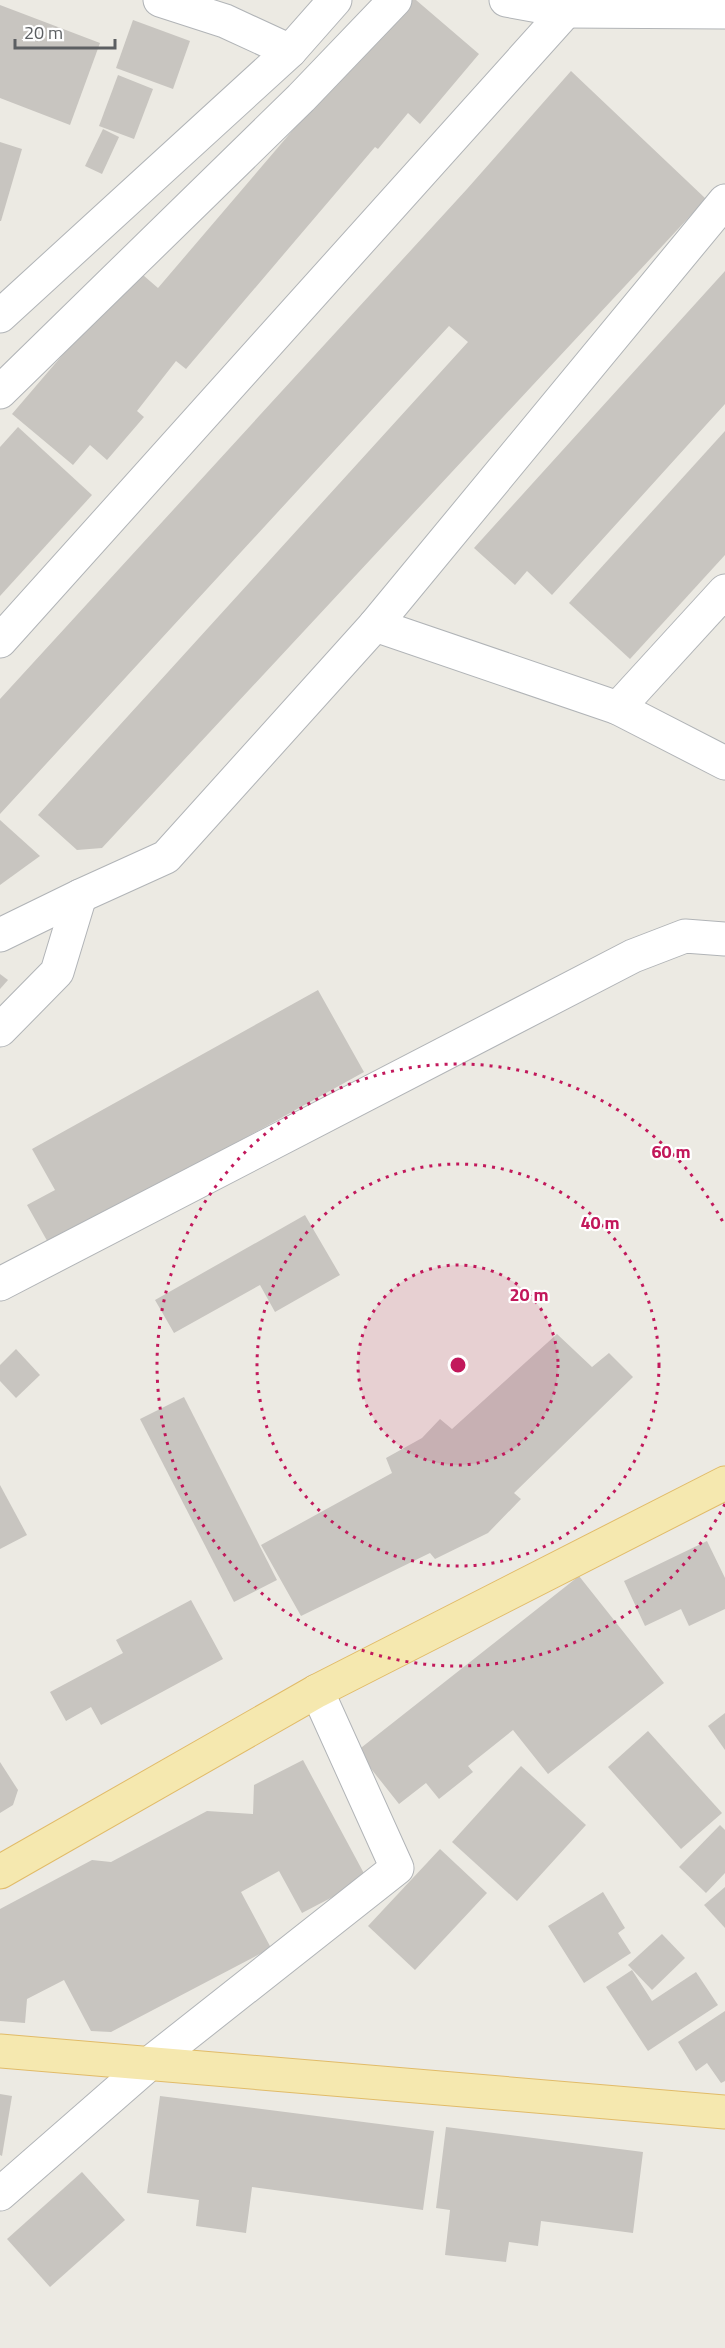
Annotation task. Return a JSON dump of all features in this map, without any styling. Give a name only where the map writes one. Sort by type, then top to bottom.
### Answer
[{"type":"main road","points":[[0,1872],[317,1691],[725,1483]]},
{"type":"main road","points":[[0,2051],[725,2112]]},
{"type":"street","points":[[160,0],[225,21],[290,51]]},
{"type":"street","points":[[0,316],[290,51],[335,0]]},
{"type":"street","points":[[0,392],[293,106],[395,0]]},
{"type":"street","points":[[506,0],[566,11],[725,12]]},
{"type":"street","points":[[0,641],[566,11]]},
{"type":"street","points":[[0,935],[166,857],[375,625],[725,201]]},
{"type":"street","points":[[618,708],[725,591]]},
{"type":"street","points":[[375,625],[618,708],[725,763]]},
{"type":"street","points":[[0,1030],[57,972],[80,896]]},
{"type":"street","points":[[0,1284],[633,956],[685,936],[725,939]]},
{"type":"street","points":[[0,2194],[150,2064],[397,1868],[317,1691]]},
{"type":"building","points":[[404,0],[416,0],[479,54],[420,124],[408,113],[378,149],[375,147],[186,369],[176,361],[137,411],[144,417],[107,460],[90,445],[73,465],[12,414],[136,269],[158,288]]},
{"type":"building","points":[[0,5],[100,43],[70,125],[0,98]]},
{"type":"building","points":[[133,20],[190,41],[173,89],[116,68]]},
{"type":"building","points":[[571,71],[706,199],[102,848],[77,850],[38,815],[468,342],[449,326],[0,814],[0,699],[467,189]]},
{"type":"building","points":[[118,75],[153,89],[134,139],[99,126]]},
{"type":"building","points":[[103,129],[119,137],[102,174],[85,166]]},
{"type":"building","points":[[0,142],[22,149],[1,221],[0,221]]},
{"type":"building","points":[[725,271],[725,404],[552,595],[527,571],[515,585],[474,548]]},
{"type":"building","points":[[18,427],[92,495],[0,596],[0,447]]},
{"type":"building","points":[[725,431],[725,555],[630,659],[569,603]]},
{"type":"building","points":[[0,820],[40,856],[0,885]]},
{"type":"building","points":[[0,974],[8,980],[0,989]]},
{"type":"building","points":[[318,990],[364,1072],[50,1246],[27,1205],[55,1190],[32,1149]]},
{"type":"building","points":[[305,1215],[340,1275],[275,1312],[260,1285],[174,1333],[155,1300]]},
{"type":"building","points":[[557,1334],[592,1367],[609,1353],[633,1377],[514,1493],[521,1499],[488,1533],[435,1559],[430,1553],[301,1616],[261,1545],[392,1473],[386,1458],[422,1438],[440,1419],[452,1429]]},
{"type":"building","points":[[16,1349],[40,1375],[16,1398],[0,1381],[0,1365]]},
{"type":"building","points":[[184,1397],[277,1580],[234,1602],[140,1419]]},
{"type":"building","points":[[0,1485],[27,1535],[0,1549]]},
{"type":"building","points":[[707,1541],[725,1578],[725,1609],[689,1626],[681,1609],[645,1626],[624,1581]]},
{"type":"building","points":[[579,1576],[664,1683],[548,1774],[513,1730],[468,1766],[473,1772],[439,1799],[426,1783],[399,1804],[357,1751]]},
{"type":"building","points":[[191,1600],[223,1659],[101,1725],[91,1707],[66,1721],[50,1692],[123,1653],[116,1640]]},
{"type":"building","points":[[725,1713],[725,1750],[708,1726]]},
{"type":"building","points":[[648,1731],[722,1813],[681,1849],[608,1767]]},
{"type":"building","points":[[303,1760],[367,1879],[302,1913],[279,1871],[241,1892],[271,1948],[111,2032],[91,2031],[64,1980],[27,1999],[25,2023],[0,2021],[0,1909],[92,1860],[111,1862],[207,1811],[253,1814],[254,1785]]},
{"type":"building","points":[[0,1762],[18,1790],[13,1805],[0,1813]]},
{"type":"building","points":[[521,1766],[586,1825],[517,1901],[452,1842]]},
{"type":"building","points":[[720,1825],[725,1830],[725,1873],[706,1893],[679,1867]]},
{"type":"building","points":[[440,1849],[487,1893],[415,1970],[368,1926]]},
{"type":"building","points":[[725,1887],[725,1928],[704,1905]]},
{"type":"building","points":[[603,1892],[625,1928],[618,1933],[631,1953],[584,1983],[548,1926]]},
{"type":"building","points":[[662,1934],[685,1958],[652,1990],[628,1965]]},
{"type":"building","points":[[632,1970],[652,2001],[696,1972],[718,2005],[648,2051],[606,1987]]},
{"type":"building","points":[[725,2011],[725,2081],[721,2083],[707,2063],[696,2071],[678,2042]]},
{"type":"building","points":[[0,2094],[12,2096],[2,2156],[0,2155]]},
{"type":"building","points":[[160,2096],[434,2131],[423,2210],[252,2187],[246,2233],[196,2226],[199,2200],[147,2193]]},
{"type":"building","points":[[446,2127],[643,2152],[633,2233],[541,2221],[538,2246],[509,2242],[506,2262],[445,2255],[450,2210],[436,2208]]},
{"type":"building","points":[[82,2172],[125,2220],[50,2287],[7,2239]]}]
